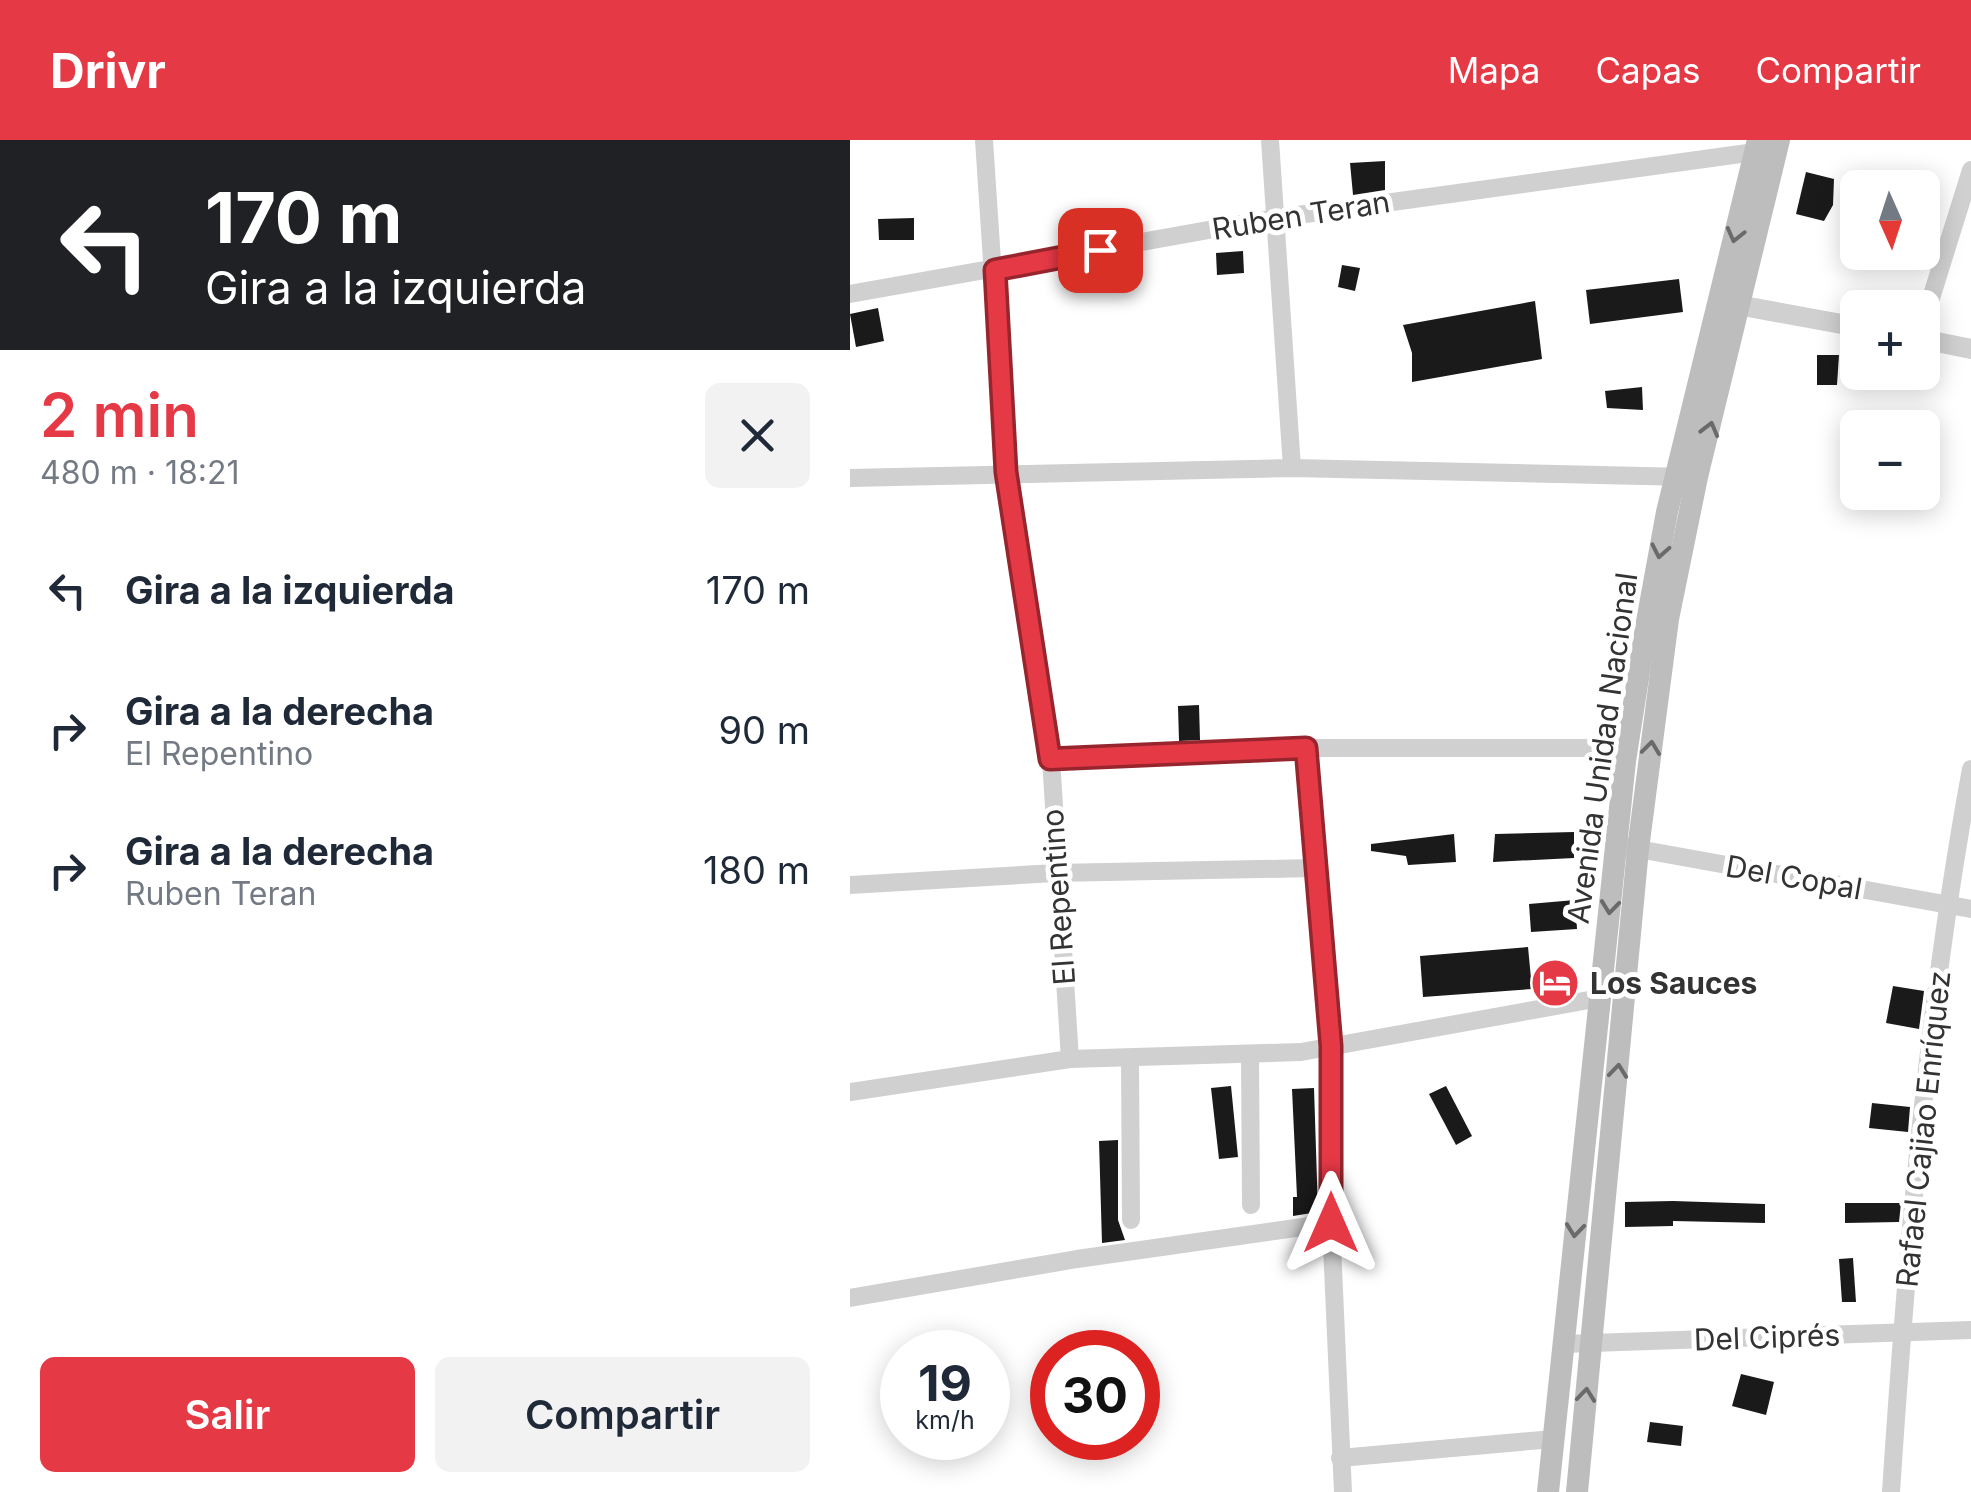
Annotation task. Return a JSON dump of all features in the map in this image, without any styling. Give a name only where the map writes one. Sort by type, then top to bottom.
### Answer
[{"type":"main road","name":"Avenida Unidad Nacional","points":[[1548,1492],[1600,998],[1668,619],[1686,477],[1742,306],[1779,140]]},
{"type":"main road","name":"Avenida Unidad Nacional","points":[[1576,1492],[1591,1344],[1628,847],[1627,748],[1686,477],[1718,301],[1757,146]]},
{"type":"street","name":"El Repentino","points":[[984,140],[1006,472],[1050,759],[1070,1059]]},
{"type":"street","points":[[1270,140],[1292,468]]},
{"type":"street","name":"Ruben Teran","points":[[850,294],[1276,218],[1757,146]]},
{"type":"street","points":[[1934,290],[1971,170]]},
{"type":"street","points":[[1718,301],[1840,324]]},
{"type":"street","points":[[1940,343],[1971,350]]},
{"type":"street","points":[[850,478],[1292,468],[1686,477]]},
{"type":"street","points":[[1050,759],[1306,748],[1627,748]]},
{"type":"street","points":[[1306,748],[1331,1046],[1331,1223],[1343,1492]]},
{"type":"street","name":"Rafael Cajiao Enríquez","points":[[1891,1492],[1902,1332],[1946,904],[1971,769]]},
{"type":"street","name":"Del Copal","points":[[1628,847],[1971,909]]},
{"type":"street","points":[[850,885],[1055,873],[1316,868]]},
{"type":"street","points":[[850,1092],[1070,1059],[1250,1056],[1331,1046],[1600,998]]},
{"type":"street","points":[[1250,1056],[1251,1205]]},
{"type":"street","points":[[1130,1058],[1130,1220]]},
{"type":"street","points":[[850,1298],[1077,1259],[1331,1223]]},
{"type":"street","name":"Del Ciprés","points":[[1563,1344],[1971,1330]]},
{"type":"street","points":[[1340,1458],[1553,1439]]},
{"type":"building","points":[[1385,161],[1385,190],[1353,195],[1350,163]]},
{"type":"building","points":[[1806,172],[1834,179],[1833,205],[1824,221],[1796,214]]},
{"type":"building","points":[[914,218],[914,240],[879,240],[878,219]]},
{"type":"building","points":[[1243,251],[1244,273],[1217,275],[1216,253]]},
{"type":"building","points":[[1342,265],[1360,268],[1355,291],[1338,287]]},
{"type":"building","points":[[1679,279],[1683,312],[1590,324],[1586,290]]},
{"type":"building","points":[[1535,301],[1542,359],[1412,382],[1412,353],[1403,325]]},
{"type":"building","points":[[878,308],[884,341],[856,347],[850,314]]},
{"type":"building","points":[[1817,355],[1839,355],[1837,385],[1817,385]]},
{"type":"building","points":[[1642,387],[1643,410],[1607,408],[1605,391]]},
{"type":"building","points":[[1199,705],[1200,740],[1179,741],[1178,706]]},
{"type":"building","points":[[1574,832],[1574,858],[1493,862],[1495,834]]},
{"type":"building","points":[[1454,834],[1456,862],[1408,865],[1406,856],[1371,851],[1371,844]]},
{"type":"building","points":[[1575,900],[1577,929],[1531,932],[1529,904]]},
{"type":"building","points":[[1528,947],[1532,989],[1423,997],[1420,956]]},
{"type":"building","points":[[1893,986],[1924,991],[1919,1029],[1886,1023]]},
{"type":"building","points":[[1231,1086],[1238,1157],[1219,1159],[1211,1088]]},
{"type":"building","points":[[1446,1086],[1472,1136],[1456,1145],[1429,1094]]},
{"type":"building","points":[[1314,1088],[1318,1212],[1293,1216],[1293,1197],[1297,1197],[1292,1089]]},
{"type":"building","points":[[1872,1103],[1910,1107],[1908,1132],[1869,1128]]},
{"type":"building","points":[[1118,1140],[1118,1220],[1125,1240],[1102,1243],[1099,1141]]},
{"type":"building","points":[[1625,1202],[1765,1204],[1765,1223],[1673,1221],[1673,1226],[1625,1227]]},
{"type":"building","points":[[1845,1203],[1901,1203],[1899,1222],[1845,1223]]},
{"type":"building","points":[[1853,1258],[1856,1302],[1842,1302],[1839,1259]]},
{"type":"building","points":[[1741,1374],[1774,1382],[1766,1415],[1732,1406]]},
{"type":"building","points":[[1650,1422],[1683,1426],[1681,1446],[1647,1442]]},
{"type":"place","name":"Los Sauces","points":[[1555,983]]},
{"type":"route","points":[[1100,250],[995,270],[1006,472],[1050,759],[1306,748],[1331,1046],[1331,1223]]}]
